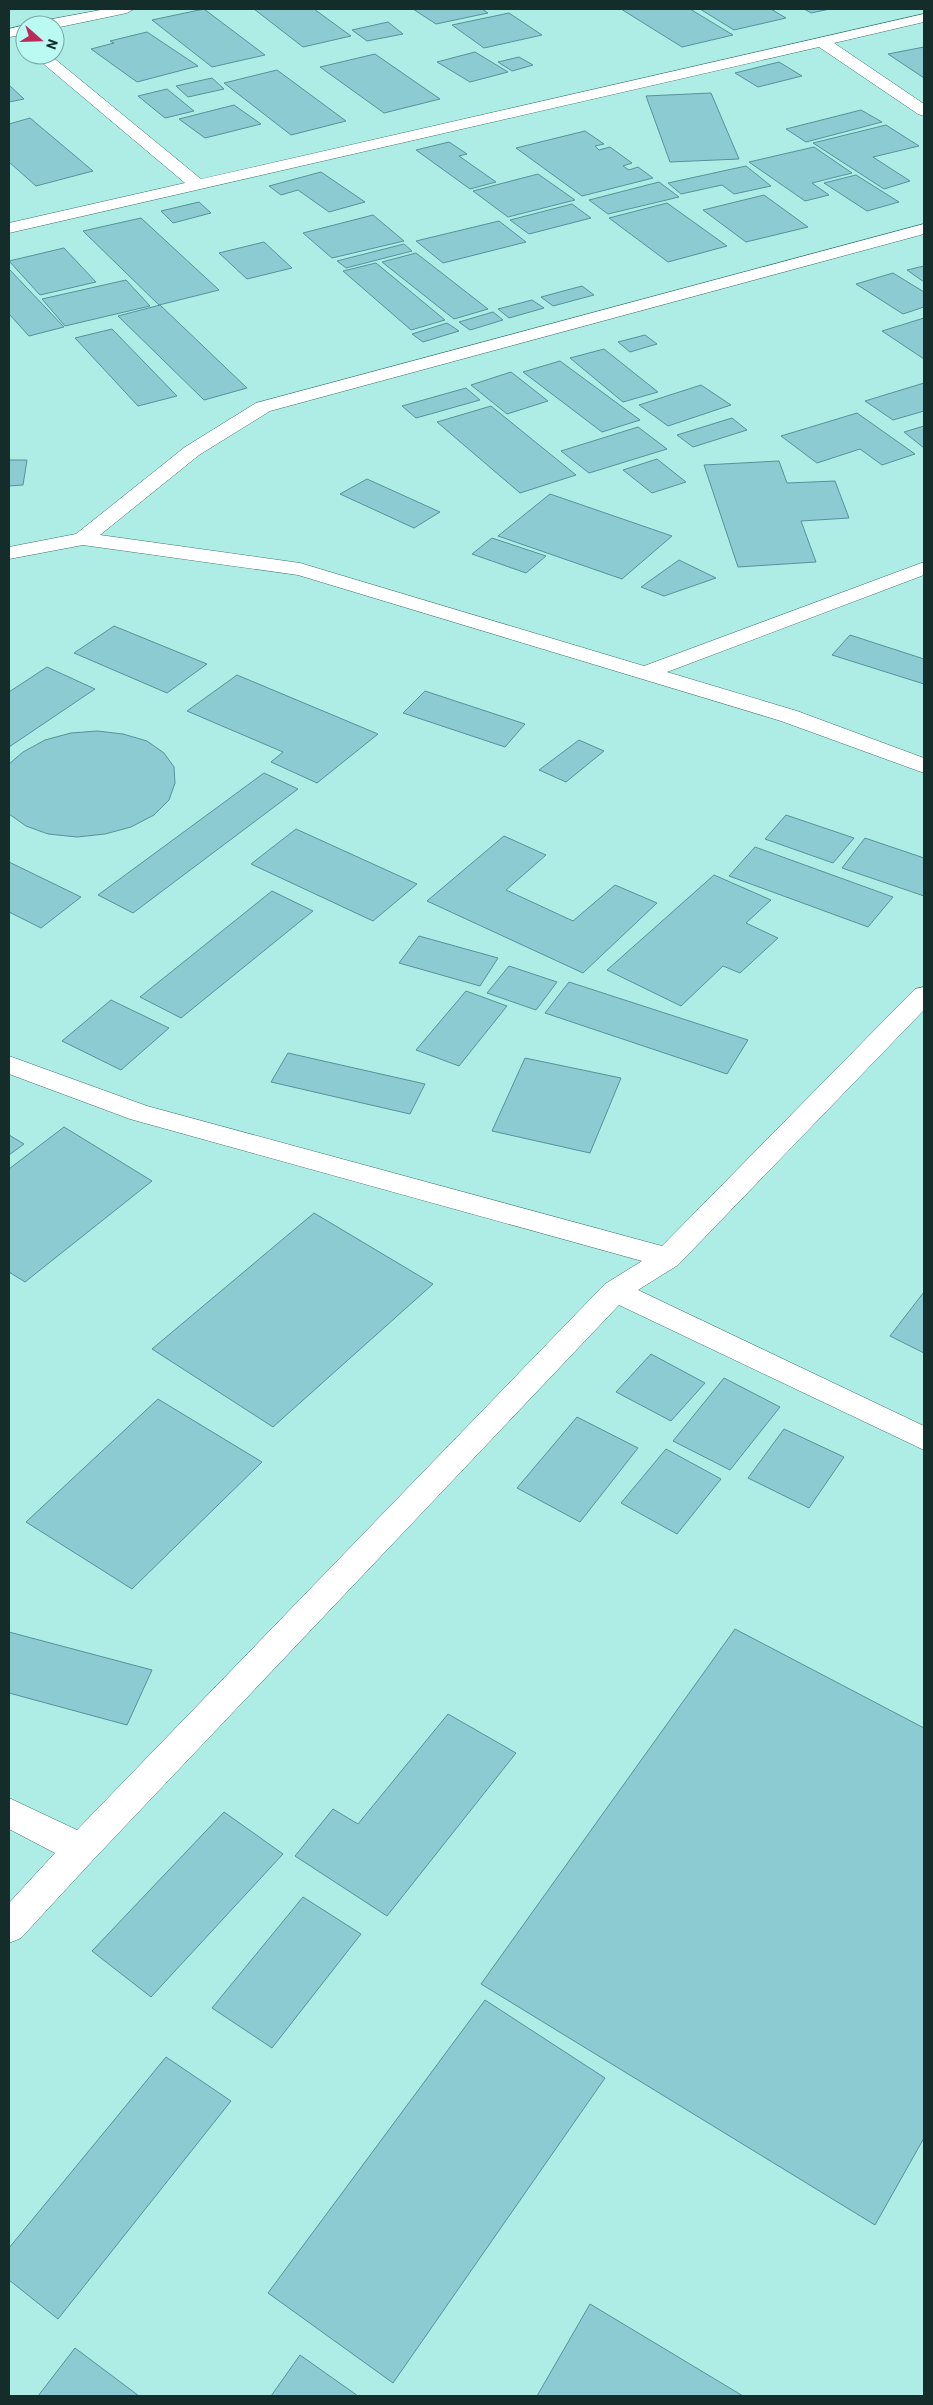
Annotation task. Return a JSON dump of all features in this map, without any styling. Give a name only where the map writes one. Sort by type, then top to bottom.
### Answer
[{"type":"street","points":[[65,21],[126,9]]},
{"type":"street","points":[[9,228],[924,18]]},
{"type":"street","points":[[822,42],[924,111]]},
{"type":"street","points":[[53,65],[198,185]]},
{"type":"street","points":[[84,538],[192,451],[263,407],[924,229]]},
{"type":"street","points":[[9,553],[84,538],[300,569],[789,716],[924,766]]},
{"type":"street","points":[[647,672],[924,568]]},
{"type":"street","points":[[9,1927],[81,1849],[615,1290],[668,1258],[924,995]]},
{"type":"street","points":[[9,1065],[139,1113],[668,1258]]},
{"type":"street","points":[[615,1290],[924,1439]]},
{"type":"street","points":[[9,1813],[81,1849]]},
{"type":"building","points":[[204,9],[265,55],[212,67],[152,20]]},
{"type":"building","points":[[254,9],[314,9],[351,36],[303,47]]},
{"type":"building","points":[[413,9],[482,9],[488,13],[436,24]]},
{"type":"building","points":[[621,9],[690,9],[733,35],[682,47]]},
{"type":"building","points":[[700,9],[771,9],[786,18],[734,30]]},
{"type":"building","points":[[804,9],[830,9],[811,13]]},
{"type":"building","points":[[509,13],[542,35],[484,48],[452,25]]},
{"type":"building","points":[[388,22],[403,34],[367,41],[352,30]]},
{"type":"building","points":[[147,32],[198,66],[137,82],[91,49],[114,43],[110,41]]},
{"type":"building","points":[[924,47],[924,78],[888,54]]},
{"type":"building","points":[[475,52],[508,72],[470,82],[437,62]]},
{"type":"building","points":[[375,54],[440,99],[384,113],[320,67]]},
{"type":"building","points":[[519,57],[533,65],[512,71],[498,62]]},
{"type":"building","points":[[779,62],[802,76],[758,87],[735,73]]},
{"type":"building","points":[[277,70],[346,121],[291,135],[224,83]]},
{"type":"building","points":[[212,78],[224,89],[188,97],[176,86]]},
{"type":"building","points":[[9,85],[24,99],[9,102]]},
{"type":"building","points":[[167,89],[194,111],[165,118],[138,96]]},
{"type":"building","points":[[711,93],[739,159],[670,162],[646,96]]},
{"type":"building","points":[[234,105],[261,124],[205,138],[179,119]]},
{"type":"building","points":[[861,110],[882,122],[806,142],[786,129]]},
{"type":"building","points":[[30,118],[93,171],[36,186],[9,162],[9,124]]},
{"type":"building","points":[[886,125],[919,146],[873,157],[910,181],[884,189],[813,143]]},
{"type":"building","points":[[585,131],[604,144],[595,146],[599,150],[610,147],[632,163],[623,166],[629,170],[638,167],[653,178],[582,196],[516,148]]},
{"type":"building","points":[[449,142],[467,154],[459,156],[496,182],[470,189],[416,150]]},
{"type":"building","points":[[814,147],[852,173],[812,183],[829,195],[805,201],[749,162]]},
{"type":"building","points":[[746,166],[771,186],[734,194],[722,185],[681,194],[668,183]]},
{"type":"building","points":[[321,172],[365,202],[329,212],[298,190],[281,195],[269,186]]},
{"type":"building","points":[[538,174],[575,200],[508,217],[473,191]]},
{"type":"building","points":[[856,175],[899,202],[867,211],[824,183]]},
{"type":"building","points":[[659,182],[679,197],[608,214],[589,200]]},
{"type":"building","points":[[764,195],[808,227],[746,242],[703,210]]},
{"type":"building","points":[[199,202],[211,213],[173,223],[161,211]]},
{"type":"building","points":[[667,203],[727,246],[668,262],[609,218]]},
{"type":"building","points":[[572,204],[591,218],[529,234],[510,220]]},
{"type":"building","points":[[373,215],[404,241],[332,258],[303,233]]},
{"type":"building","points":[[141,218],[219,290],[159,305],[83,231]]},
{"type":"building","points":[[499,221],[526,242],[443,263],[416,241]]},
{"type":"building","points":[[264,242],[292,268],[247,279],[219,253]]},
{"type":"building","points":[[404,244],[412,251],[346,268],[337,261]]},
{"type":"building","points":[[64,248],[96,282],[40,295],[9,261]]},
{"type":"building","points":[[416,253],[488,309],[454,319],[382,262]]},
{"type":"building","points":[[376,263],[445,320],[411,330],[343,271]]},
{"type":"building","points":[[924,266],[924,282],[907,270]]},
{"type":"building","points":[[9,269],[64,327],[29,336],[9,314]]},
{"type":"building","points":[[893,273],[924,292],[924,307],[903,314],[856,284]]},
{"type":"building","points":[[126,280],[150,306],[65,326],[42,299]]},
{"type":"building","points":[[582,286],[594,295],[553,306],[541,297]]},
{"type":"building","points":[[532,300],[544,308],[509,318],[498,309]]},
{"type":"building","points":[[160,305],[247,388],[204,400],[118,316]]},
{"type":"building","points":[[493,312],[503,320],[470,330],[459,322]]},
{"type":"building","points":[[924,318],[924,359],[882,331]]},
{"type":"building","points":[[447,323],[459,331],[423,342],[412,334]]},
{"type":"building","points":[[112,329],[177,396],[138,406],[75,338]]},
{"type":"building","points":[[645,335],[657,344],[630,352],[618,342]]},
{"type":"building","points":[[604,349],[658,392],[623,402],[570,358]]},
{"type":"building","points":[[560,361],[640,420],[602,432],[523,372]]},
{"type":"building","points":[[511,372],[548,401],[507,414],[471,385]]},
{"type":"building","points":[[924,383],[924,411],[893,420],[865,401]]},
{"type":"building","points":[[701,385],[731,405],[668,426],[639,405]]},
{"type":"building","points":[[466,388],[480,400],[416,418],[402,406]]},
{"type":"building","points":[[491,406],[576,475],[520,493],[437,422]]},
{"type":"building","points":[[857,413],[915,454],[882,465],[860,449],[817,463],[781,436]]},
{"type":"building","points":[[732,418],[747,430],[693,447],[677,435]]},
{"type":"building","points":[[924,426],[924,448],[904,432]]},
{"type":"building","points":[[638,427],[667,449],[589,473],[561,451]]},
{"type":"building","points":[[657,459],[686,482],[652,493],[623,470]]},
{"type":"building","points":[[9,460],[27,460],[23,485],[9,486]]},
{"type":"building","points":[[779,461],[787,483],[835,481],[849,518],[801,521],[816,562],[738,567],[704,465]]},
{"type":"building","points":[[367,479],[440,512],[414,528],[340,494]]},
{"type":"building","points":[[550,494],[672,536],[622,579],[498,536]]},
{"type":"building","points":[[492,538],[546,556],[526,573],[472,554]]},
{"type":"building","points":[[679,560],[716,578],[664,596],[641,587]]},
{"type":"building","points":[[114,626],[207,664],[167,693],[74,653]]},
{"type":"building","points":[[850,635],[924,659],[924,684],[832,655]]},
{"type":"building","points":[[47,667],[95,689],[9,747],[9,692]]},
{"type":"building","points":[[237,675],[378,734],[317,783],[271,762],[283,752],[187,711]]},
{"type":"building","points":[[425,691],[525,724],[505,747],[403,713]]},
{"type":"building","points":[[97,731],[123,734],[147,741],[164,753],[174,767],[175,783],[169,800],[154,815],[131,827],[105,834],[77,837],[48,834],[26,826],[9,814],[9,764],[23,752],[45,740],[71,733]]},
{"type":"building","points":[[579,740],[604,751],[566,782],[539,770]]},
{"type":"building","points":[[264,773],[298,789],[133,913],[98,895]]},
{"type":"building","points":[[786,815],[854,838],[833,863],[765,839]]},
{"type":"building","points":[[296,829],[417,884],[373,921],[251,864]]},
{"type":"building","points":[[504,836],[546,855],[506,890],[573,921],[615,885],[657,903],[583,973],[427,901]]},
{"type":"building","points":[[865,838],[924,858],[924,896],[842,868]]},
{"type":"building","points":[[755,847],[893,897],[868,927],[729,876]]},
{"type":"building","points":[[9,862],[81,897],[41,928],[9,912]]},
{"type":"building","points":[[714,875],[771,900],[746,923],[778,938],[740,973],[723,966],[681,1006],[607,970]]},
{"type":"building","points":[[272,891],[313,911],[181,1018],[140,997]]},
{"type":"building","points":[[419,936],[498,958],[480,986],[399,963]]},
{"type":"building","points":[[509,966],[557,982],[536,1010],[487,993]]},
{"type":"building","points":[[569,982],[748,1040],[727,1074],[545,1013]]},
{"type":"building","points":[[466,991],[507,1006],[459,1066],[416,1050]]},
{"type":"building","points":[[111,1000],[169,1028],[121,1070],[62,1041]]},
{"type":"building","points":[[288,1053],[425,1084],[410,1114],[271,1082]]},
{"type":"building","points":[[525,1058],[621,1078],[590,1153],[492,1131]]},
{"type":"building","points":[[64,1127],[152,1181],[25,1282],[9,1272],[9,1169]]},
{"type":"building","points":[[9,1135],[24,1144],[9,1155]]},
{"type":"building","points":[[314,1213],[433,1284],[273,1427],[152,1349]]},
{"type":"building","points":[[924,1292],[924,1353],[890,1336]]},
{"type":"building","points":[[651,1354],[705,1383],[671,1421],[616,1392]]},
{"type":"building","points":[[724,1378],[780,1407],[730,1470],[673,1441]]},
{"type":"building","points":[[158,1399],[262,1462],[132,1589],[26,1522]]},
{"type":"building","points":[[577,1417],[638,1448],[580,1522],[517,1488]]},
{"type":"building","points":[[784,1429],[844,1457],[809,1508],[748,1478]]},
{"type":"building","points":[[666,1449],[721,1479],[677,1534],[621,1503]]},
{"type":"building","points":[[735,1629],[924,1728],[924,2138],[875,2225],[481,1984]]},
{"type":"building","points":[[9,1632],[152,1670],[127,1725],[9,1693]]},
{"type":"building","points":[[448,1714],[516,1753],[387,1916],[295,1856],[333,1809],[358,1824]]},
{"type":"building","points":[[224,1812],[283,1854],[151,1997],[92,1951]]},
{"type":"building","points":[[303,1897],[361,1934],[272,2048],[212,2008]]},
{"type":"building","points":[[485,2000],[605,2078],[393,2383],[268,2293]]},
{"type":"building","points":[[166,2057],[231,2101],[58,2319],[9,2280],[9,2248]]},
{"type":"building","points":[[590,2304],[743,2396],[537,2396]]},
{"type":"building","points":[[75,2348],[139,2396],[38,2396]]},
{"type":"building","points":[[300,2355],[358,2396],[271,2396]]}]
